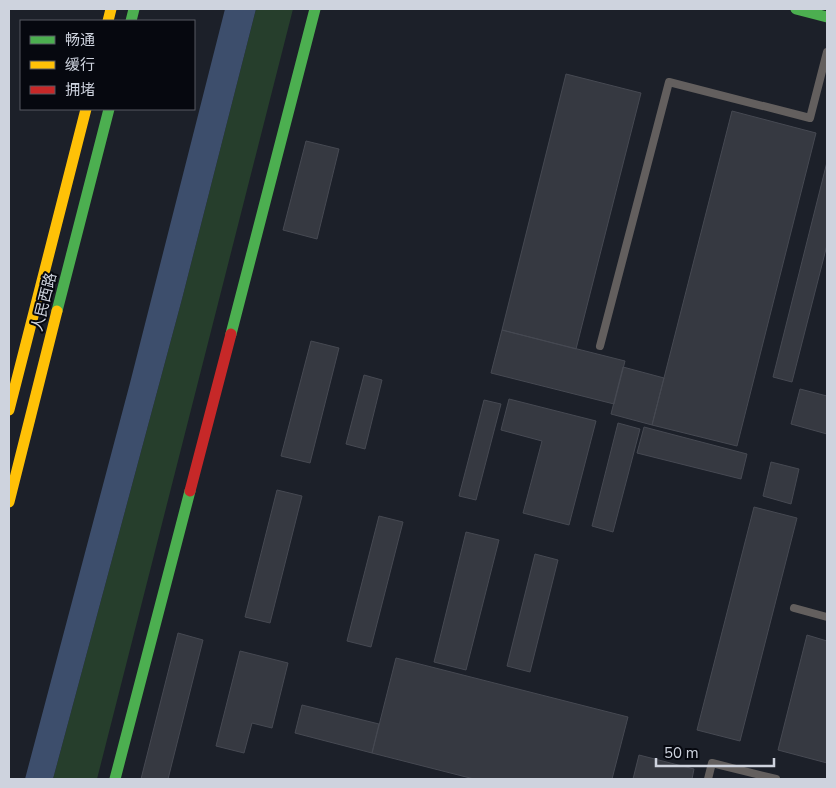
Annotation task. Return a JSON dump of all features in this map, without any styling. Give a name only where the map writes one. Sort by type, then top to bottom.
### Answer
[{"type":"street","points":[[115,779],[316,9]]},
{"type":"street","points":[[796,9],[827,17]]},
{"type":"street","name":"人民西路","points":[[9,410],[86,110]]},
{"type":"street","name":"人民西路","points":[[9,502],[109,110]]},
{"type":"lane","points":[[600,346],[669,82],[810,118],[827,52]]},
{"type":"lane","points":[[794,608],[827,617]]},
{"type":"lane","points":[[708,779],[712,763],[776,779]]},
{"type":"green space","points":[[256,9],[293,9],[97,779],[53,779],[182,299]]},
{"type":"water","points":[[225,9],[256,9],[182,299],[53,779],[25,779],[130,383]]},
{"type":"building","points":[[566,74],[641,93],[576,349],[502,330]]},
{"type":"building","points":[[732,111],[816,133],[737,446],[652,425]]},
{"type":"building","points":[[306,141],[339,149],[317,239],[283,230]]},
{"type":"building","points":[[827,162],[827,245],[792,382],[773,377]]},
{"type":"building","points":[[502,330],[625,361],[614,404],[491,373]]},
{"type":"building","points":[[311,341],[339,348],[310,463],[281,456]]},
{"type":"building","points":[[623,367],[664,378],[652,425],[611,414]]},
{"type":"building","points":[[364,375],[382,380],[365,449],[346,444]]},
{"type":"building","points":[[800,389],[827,396],[827,434],[791,424]]},
{"type":"building","points":[[509,399],[596,421],[569,525],[523,513],[542,441],[501,430]]},
{"type":"building","points":[[484,400],[501,404],[476,500],[459,496]]},
{"type":"building","points":[[618,423],[640,429],[613,532],[592,526]]},
{"type":"building","points":[[644,427],[747,454],[741,479],[637,453]]},
{"type":"building","points":[[771,462],[799,469],[791,504],[763,496]]},
{"type":"building","points":[[277,490],[302,496],[270,623],[245,617]]},
{"type":"building","points":[[754,507],[797,518],[740,741],[697,730]]},
{"type":"building","points":[[379,516],[403,522],[371,647],[347,641]]},
{"type":"building","points":[[466,532],[499,540],[466,670],[434,662]]},
{"type":"building","points":[[535,554],[558,560],[530,672],[507,666]]},
{"type":"building","points":[[178,633],[203,640],[168,779],[141,779]]},
{"type":"building","points":[[807,635],[827,641],[827,763],[778,750]]},
{"type":"building","points":[[240,651],[288,663],[272,728],[252,723],[244,753],[216,746]]},
{"type":"building","points":[[396,658],[628,717],[612,779],[474,779],[372,753]]},
{"type":"building","points":[[302,705],[379,724],[372,753],[295,733]]},
{"type":"building","points":[[639,755],[694,769],[692,779],[633,779]]},
{"type":"traffic: fast","points":[[131,20],[134,9]]},
{"type":"traffic: fast","points":[[231,334],[315,9]]},
{"type":"traffic: fast","points":[[796,9],[827,17]]},
{"type":"traffic: fast","points":[[57,311],[109,110]]},
{"type":"traffic: fast","points":[[115,779],[190,491]]},
{"type":"traffic: slow","points":[[108,20],[111,9]]},
{"type":"traffic: slow","points":[[9,410],[86,110]]},
{"type":"traffic: slow","points":[[9,502],[57,311]]},
{"type":"traffic: jam","points":[[190,491],[231,334]]}]
